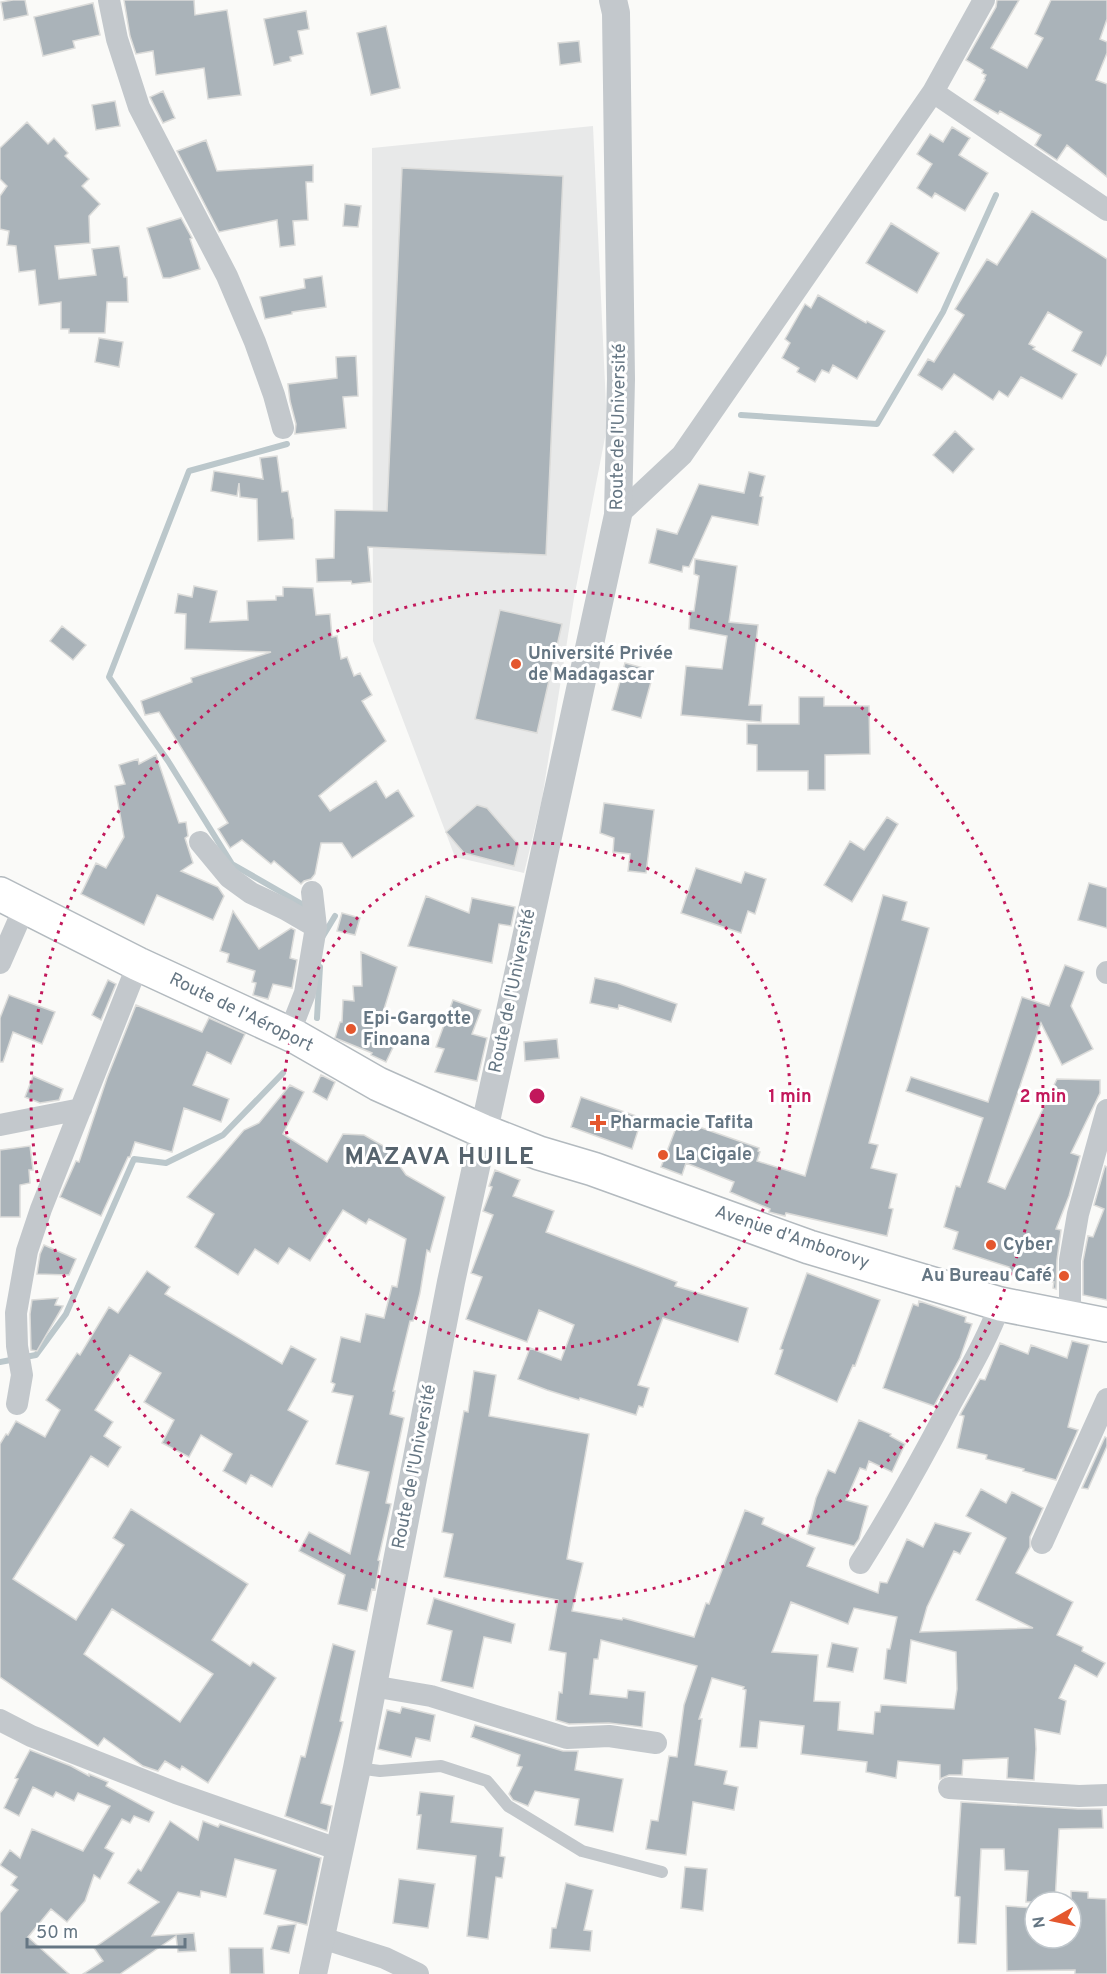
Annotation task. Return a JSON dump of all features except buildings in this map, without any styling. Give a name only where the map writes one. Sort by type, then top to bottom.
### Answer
[{"type":"main road","name":"Route de l'Aéroport","points":[[12,900],[138,964],[289,1034],[378,1084],[483,1131]]},
{"type":"main road","name":"Avenue d'Amborovy","points":[[483,1131],[539,1153],[593,1169],[809,1247],[1000,1304],[1107,1325]]},
{"type":"street","points":[[109,0],[117,39],[139,107],[227,276],[255,342],[274,395],[283,429]]},
{"type":"street","name":"Route de l'Université","points":[[313,1974],[357,1768],[451,1282],[618,515],[621,379],[616,12],[613,0]]},
{"type":"street","points":[[618,515],[682,455],[933,92],[984,0]]},
{"type":"street","points":[[933,92],[1107,210]]},
{"type":"street","points":[[200,842],[229,877],[251,893],[316,927]]},
{"type":"street","points":[[289,1034],[305,993],[316,927],[312,892]]},
{"type":"street","points":[[0,963],[12,900]]},
{"type":"street","points":[[17,1404],[22,1375],[17,1346],[16,1313],[27,1251],[41,1209],[138,964]]},
{"type":"street","points":[[0,1125],[81,1109]]},
{"type":"street","points":[[1070,1318],[1070,1260],[1077,1214],[1107,1110]]},
{"type":"street","points":[[860,1563],[882,1530],[951,1405],[992,1326],[1000,1304]]},
{"type":"street","points":[[1042,1543],[1107,1399]]},
{"type":"street","points":[[372,1686],[431,1696],[567,1738],[609,1736],[656,1743]]},
{"type":"street","points":[[0,1720],[31,1736],[176,1793],[340,1850]]},
{"type":"street","points":[[949,1788],[1079,1796],[1107,1795]]},
{"type":"street","points":[[321,1938],[385,1958],[418,1974]]},
{"type":"lane","points":[[357,1768],[380,1771],[441,1766],[487,1781],[508,1806],[582,1851],[662,1872]]},
{"type":"shaded area","points":[[593,126],[607,427],[574,598],[542,799],[524,873],[455,857],[373,641],[372,148]]},
{"type":"waterway","points":[[741,415],[877,424],[943,312],[996,195]]},
{"type":"waterway","points":[[287,444],[189,471],[109,677],[168,761],[232,864],[307,907]]},
{"type":"waterway","points":[[323,936],[335,916]]},
{"type":"waterway","points":[[317,1018],[320,967]]},
{"type":"waterway","points":[[25,1357],[36,1355],[66,1314],[134,1159],[166,1163],[223,1135],[283,1073]]},
{"type":"waterway","points":[[0,1362],[16,1359]]},
{"type":"place","name":"Université Privée de Madagascar","points":[[516,664]]},
{"type":"place","name":"Epi-Gargotte Finoana","points":[[351,1029]]},
{"type":"place","name":"Pharmacie Tafita","points":[[598,1123]]},
{"type":"place","name":"La Cigale","points":[[663,1155]]},
{"type":"place","name":"Cyber","points":[[991,1245]]},
{"type":"place","name":"Au Bureau Café","points":[[1064,1276]]},
{"type":"district","name":"MAZAVA HUILE","points":[[440,1158]]}]
